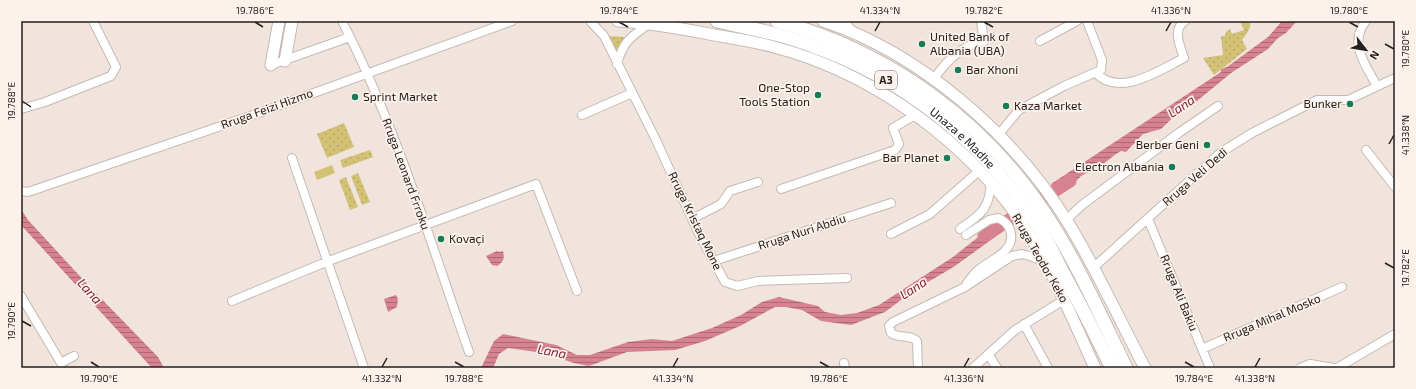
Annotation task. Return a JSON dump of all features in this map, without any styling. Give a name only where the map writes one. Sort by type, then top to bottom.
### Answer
[{"type":"highway","name":"Unaza e Madhe","points":[[717,21],[782,35],[814,46],[879,75],[919,100],[966,139],[993,167],[1019,198],[1083,281],[1126,368]]},
{"type":"highway","name":"Unaza e Madhe","points":[[777,21],[799,27],[850,47],[884,64],[926,90],[973,128],[997,151],[1019,198]]},
{"type":"highway","name":"Unaza e Madhe","points":[[1036,222],[1075,292],[1112,368]]},
{"type":"main road","points":[[271,65],[279,21]]},
{"type":"main road","points":[[285,61],[292,21]]},
{"type":"main road","name":"Rruga Teodor Keko","points":[[618,21],[649,24],[749,41],[809,58],[859,81],[915,115],[980,170],[991,183],[1019,198],[1036,222],[1044,262],[1064,300],[1095,368]]},
{"type":"main road","points":[[823,21],[854,34],[934,79],[985,121],[1002,131],[1059,208],[1093,268],[1145,368]]},
{"type":"street","points":[[21,108],[44,102],[111,76],[116,68],[93,21]]},
{"type":"street","name":"Rruga Leonard Frroku","points":[[342,21],[367,73],[400,154],[469,352]]},
{"type":"street","name":"Rruga Feizi Hizmo","points":[[21,191],[28,192],[256,114],[512,21]]},
{"type":"street","name":"Rruga Kristaq Mone","points":[[590,21],[604,36],[692,219],[725,282],[737,286],[758,281],[847,278]]},
{"type":"street","points":[[844,21],[854,34]]},
{"type":"street","points":[[934,79],[944,64],[956,54],[973,42],[984,40],[981,21]]},
{"type":"street","points":[[1040,41],[1077,21]]},
{"type":"street","points":[[1002,131],[1019,110],[1064,86],[1101,70],[1102,60],[1087,21]]},
{"type":"street","points":[[1096,73],[1105,80],[1127,84],[1184,58],[1178,40],[1178,34],[1185,21]]},
{"type":"street","points":[[1366,21],[1360,30],[1358,51],[1377,86]]},
{"type":"street","points":[[617,64],[623,46],[628,39],[649,24]]},
{"type":"street","points":[[271,65],[350,37]]},
{"type":"street","name":"Rruga Veli Dedi","points":[[1093,268],[1220,153],[1248,135],[1317,100],[1348,100],[1395,78]]},
{"type":"street","points":[[582,115],[632,93]]},
{"type":"street","points":[[1066,220],[1088,201],[1180,132],[1218,106]]},
{"type":"street","points":[[781,189],[895,150],[899,144],[893,128],[915,115]]},
{"type":"street","points":[[1366,150],[1395,187]]},
{"type":"street","points":[[292,158],[326,262],[364,368]]},
{"type":"street","points":[[891,234],[930,214],[980,170]]},
{"type":"street","points":[[692,219],[721,204],[730,191],[758,182]]},
{"type":"street","points":[[965,287],[975,272],[1007,249],[1012,239],[1008,225],[998,218],[989,220],[963,232],[984,210],[990,197],[991,183]]},
{"type":"street","points":[[232,301],[326,262],[536,184],[577,291]]},
{"type":"street","name":"Rruga Nuri Abdiu","points":[[714,261],[891,204]]},
{"type":"street","name":"Rruga Ali Bakiu","points":[[1148,219],[1210,368]]},
{"type":"street","points":[[918,368],[917,341],[910,337],[893,335],[889,330],[889,326],[965,287],[1012,256],[1022,254],[1044,262]]},
{"type":"street","name":"Rruga Mihal Mosko","points":[[1202,349],[1342,287]]},
{"type":"street","points":[[21,296],[62,363],[74,356]]},
{"type":"street","points":[[973,368],[1001,341],[1024,324],[1064,300]]},
{"type":"street","points":[[1024,324],[1048,368]]},
{"type":"street","points":[[1337,368],[1395,334]]},
{"type":"street","points":[[988,354],[997,368]]},
{"type":"street","points":[[1300,368],[1310,364],[1334,368]]},
{"type":"shaded area","points":[[1240,21],[1250,21],[1249,29],[1242,40],[1247,49],[1214,75],[1203,58],[1223,55],[1221,36],[1225,36],[1226,32],[1230,29],[1232,34],[1244,30]]},
{"type":"shaded area","points":[[607,36],[624,37],[616,56]]},
{"type":"shaded area","points":[[344,123],[354,147],[327,158],[317,134]]},
{"type":"shaded area","points":[[370,150],[373,157],[343,168],[340,160]]},
{"type":"shaded area","points":[[332,165],[335,173],[317,180],[314,172]]},
{"type":"shaded area","points":[[358,173],[370,202],[362,205],[351,176]]},
{"type":"shaded area","points":[[346,177],[358,207],[350,210],[339,180]]},
{"type":"water","points":[[1282,21],[1297,21],[1268,49],[1231,73],[1197,101],[1186,105],[1161,129],[1143,134],[1126,152],[1121,151],[1103,164],[1081,176],[1068,189],[1057,193],[1051,184],[1221,72],[1221,69],[1227,67],[1268,37]]},
{"type":"water","points":[[21,209],[28,220],[89,286],[158,357],[164,368],[152,368],[21,225]]},
{"type":"water","points":[[996,223],[1002,232],[955,266],[913,291],[885,312],[851,325],[821,321],[802,310],[786,307],[775,307],[740,326],[705,341],[675,350],[627,352],[589,366],[543,353],[508,348],[499,354],[493,368],[481,368],[494,341],[503,334],[556,345],[577,355],[590,355],[628,342],[652,339],[672,341],[712,328],[741,315],[762,302],[779,297],[818,306],[825,312],[841,315],[857,313],[879,305],[953,257]]},
{"type":"water","points":[[497,251],[503,251],[504,258],[497,266],[492,265],[486,256]]},
{"type":"water","points":[[396,295],[398,299],[397,307],[388,312],[384,299]]},
{"type":"waterway","name":"Lana","points":[[984,236],[1070,181]]},
{"type":"place","name":"United Bank of Albania (UBA)","points":[[922,44]]},
{"type":"place","name":"Bar Xhoni","points":[[958,70]]},
{"type":"place","name":"One-Stop Tools Station","points":[[818,95]]},
{"type":"place","name":"Sprint Market","points":[[355,97]]},
{"type":"place","name":"Bunker","points":[[1350,104]]},
{"type":"place","name":"Kaza Market","points":[[1006,106]]},
{"type":"place","name":"Berber Geni","points":[[1207,145]]},
{"type":"place","name":"Bar Planet","points":[[947,158]]},
{"type":"place","name":"Electron Albania","points":[[1172,167]]},
{"type":"place","name":"Kovaçi","points":[[441,239]]}]
